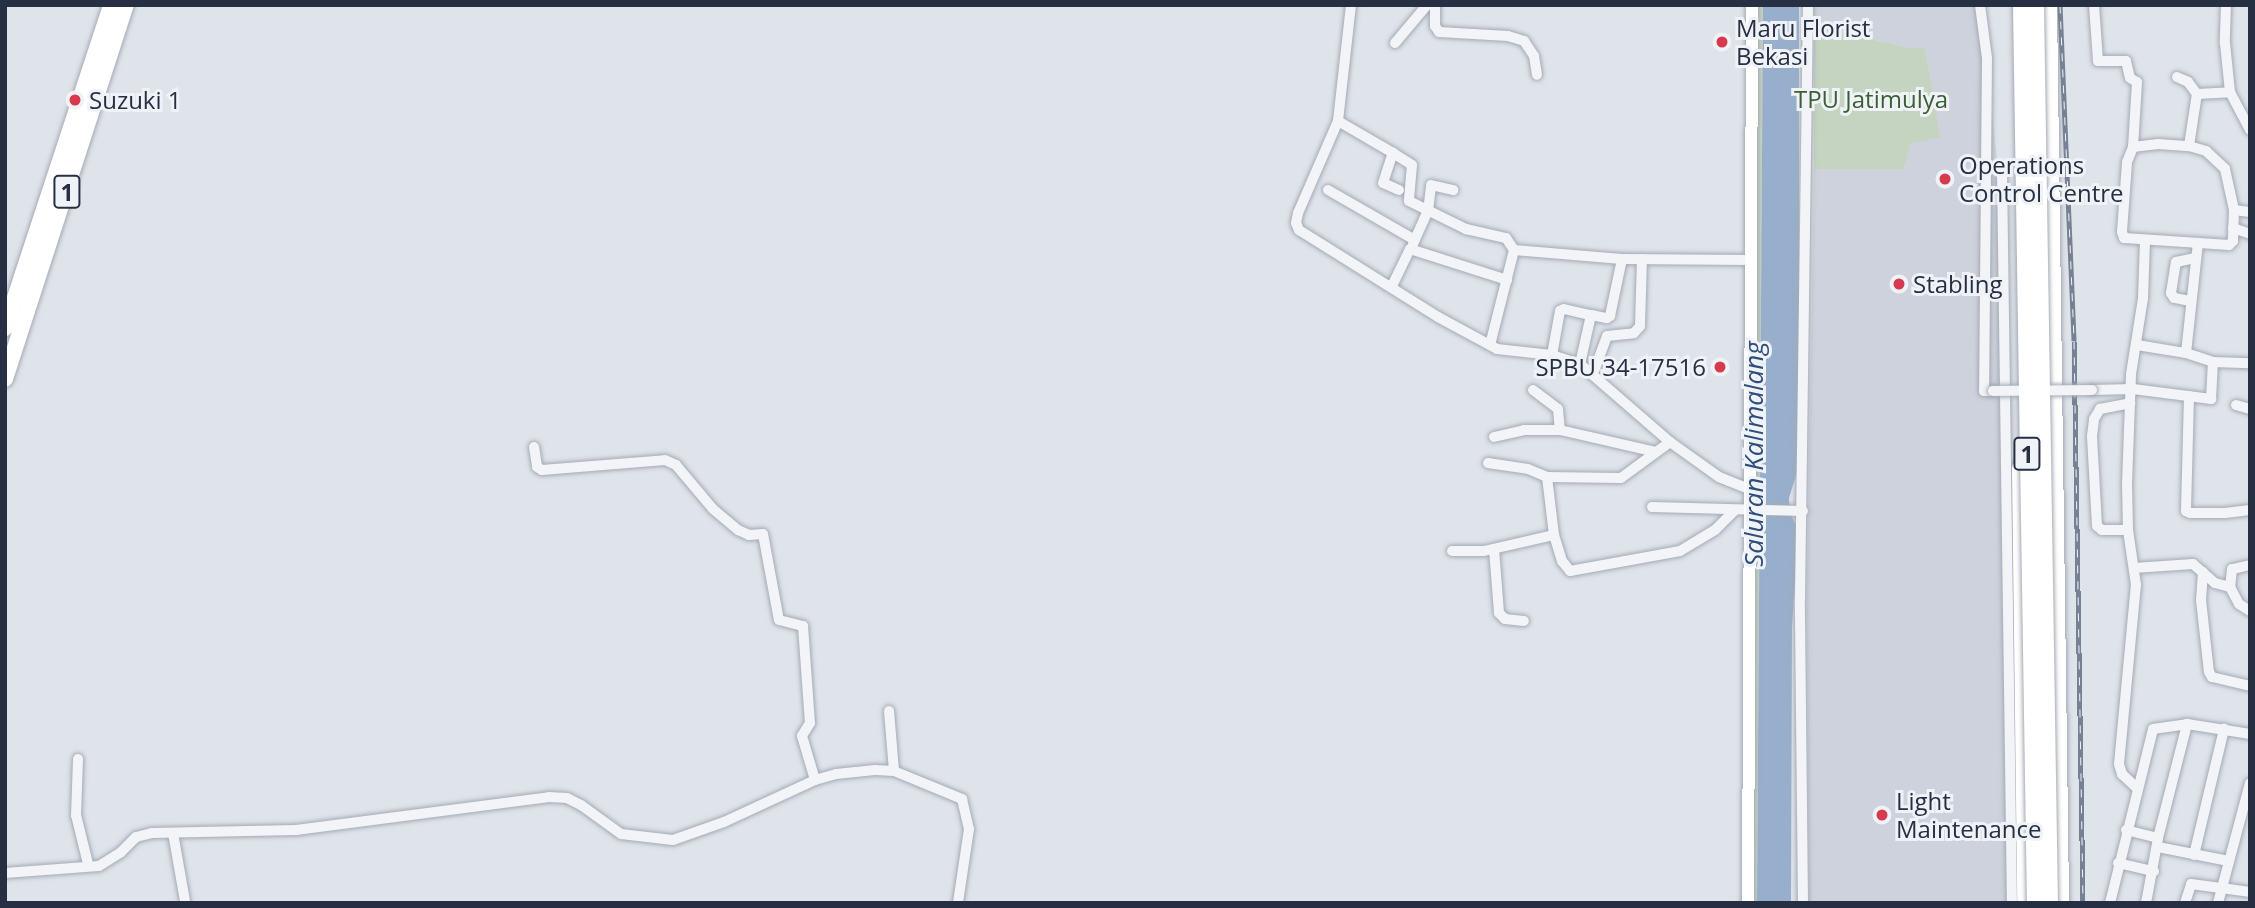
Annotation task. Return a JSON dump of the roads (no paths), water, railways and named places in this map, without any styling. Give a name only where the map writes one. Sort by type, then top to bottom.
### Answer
[{"type":"highway","name":"1","points":[[5,328],[111,5]]},
{"type":"highway","name":"1","points":[[5,379],[126,5]]},
{"type":"highway","name":"1","points":[[2015,5],[2025,903]]},
{"type":"highway","name":"1","points":[[2021,5],[2035,903]]},
{"type":"highway","name":"1","points":[[2036,5],[2050,903]]},
{"type":"highway","name":"1","points":[[2049,5],[2061,903]]},
{"type":"main road","points":[[1748,903],[1753,511],[1749,489],[1752,5]]},
{"type":"street","points":[[1351,5],[1338,121],[1296,223],[1308,237],[1392,286],[1438,317],[1490,345],[1523,354],[1552,355],[1580,364],[1670,442],[1719,477],[1749,489]]},
{"type":"street","points":[[1395,43],[1427,5]]},
{"type":"street","points":[[1435,5],[1435,26],[1439,32],[1508,36],[1524,41],[1534,56],[1537,75]]},
{"type":"street","points":[[1803,903],[1799,510],[1808,5]]},
{"type":"street","points":[[1980,5],[1987,58],[1984,391],[2133,389],[2213,398],[2213,362]]},
{"type":"street","points":[[2094,5],[2098,61],[2126,61],[2130,78],[2137,82],[2133,147],[2125,170],[2124,238],[2229,245],[2233,241],[2234,210],[2225,169],[2206,151],[2189,146],[2158,144],[2133,147]]},
{"type":"street","points":[[2226,5],[2225,43],[2230,92],[2250,130]]},
{"type":"street","points":[[2177,77],[2188,82],[2197,94],[2189,146]]},
{"type":"street","points":[[2197,94],[2230,92]]},
{"type":"street","points":[[1338,121],[1412,165],[1408,200],[1466,229],[1506,238],[1514,250],[1490,345]]},
{"type":"street","points":[[1393,153],[1383,183],[1399,190]]},
{"type":"street","points":[[2002,172],[2012,903]]},
{"type":"street","points":[[1392,286],[1428,211],[1432,185],[1452,190]]},
{"type":"street","points":[[1328,190],[1413,245],[1507,281]]},
{"type":"street","points":[[2234,210],[2250,212]]},
{"type":"street","points":[[2233,228],[2250,234]]},
{"type":"street","points":[[2138,789],[2122,774],[2119,764],[2134,613],[2134,568],[2128,530],[2130,402],[2145,241]]},
{"type":"street","points":[[2186,353],[2198,243]]},
{"type":"street","points":[[1514,250],[1622,259],[1751,260]]},
{"type":"street","points":[[2190,301],[2171,296],[2175,264],[2195,258]]},
{"type":"street","points":[[1552,355],[1560,311],[1564,309],[1610,316],[1622,259]]},
{"type":"street","points":[[1594,374],[1607,336],[1634,332],[1640,326],[1642,259]]},
{"type":"street","points":[[1580,364],[1591,315]]},
{"type":"street","points":[[2137,345],[2186,353],[2213,362],[2250,363]]},
{"type":"street","points":[[1532,390],[1558,409],[1560,430]]},
{"type":"street","points":[[2189,396],[2186,511],[2225,513],[2250,510]]},
{"type":"street","points":[[2128,530],[2102,530],[2097,526],[2092,436],[2094,419],[2100,409],[2130,402]]},
{"type":"street","points":[[2236,405],[2250,409]]},
{"type":"street","points":[[1494,438],[1524,430],[1560,430],[1656,452]]},
{"type":"street","points":[[1488,463],[1528,469],[1547,477],[1621,478],[1670,442]]},
{"type":"street","points":[[534,447],[537,467],[542,470],[665,460],[686,475],[713,509],[738,530],[749,535],[762,534],[779,620],[803,626],[810,723],[802,736],[815,780]]},
{"type":"street","points":[[1547,477],[1554,535],[1565,568],[1574,572],[1680,551],[1704,538],[1735,510]]},
{"type":"street","points":[[1652,507],[1799,510]]},
{"type":"street","points":[[1451,551],[1494,549],[1554,535]]},
{"type":"street","points":[[1494,549],[1499,613],[1505,620],[1524,621]]},
{"type":"street","points":[[2134,568],[2193,564],[2215,583],[2230,587]]},
{"type":"street","points":[[2250,565],[2232,569],[2230,587],[2239,604],[2250,611]]},
{"type":"street","points":[[2203,572],[2201,600],[2209,672],[2212,677],[2250,687]]},
{"type":"street","points":[[889,711],[894,771]]},
{"type":"street","points":[[2146,903],[2158,842],[2188,724]]},
{"type":"street","points":[[2110,903],[2153,729],[2188,724],[2250,734]]},
{"type":"street","points":[[2194,855],[2224,729]]},
{"type":"street","points":[[78,760],[76,815],[88,864]]},
{"type":"street","points":[[5,873],[88,864],[99,866],[116,856],[136,837],[152,833],[296,830],[549,797],[567,799],[581,805],[621,834],[673,840],[724,822],[815,780],[847,772],[894,771],[951,792],[965,804],[968,836],[958,903]]},
{"type":"street","points":[[2218,903],[2250,783]]},
{"type":"street","points":[[2126,830],[2194,855],[2229,861]]},
{"type":"street","points":[[173,833],[185,901]]},
{"type":"street","points":[[2118,863],[2154,871]]},
{"type":"street","points":[[2185,903],[2191,884],[2250,892]]},
{"type":"water","points":[[1763,5],[1799,5],[1799,466],[1789,498],[1790,513],[1798,529],[1792,628],[1791,903],[1757,903]]},
{"type":"railway","points":[[2060,5],[2074,341],[2083,903]]},
{"type":"place","name":"Maru Florist Bekasi","points":[[1722,42]]},
{"type":"place","name":"Suzuki 1","points":[[75,100]]},
{"type":"place","name":"Operations Control Centre","points":[[1945,179]]},
{"type":"place","name":"Stabling","points":[[1899,284]]},
{"type":"place","name":"SPBU 34-17516","points":[[1720,367]]},
{"type":"place","name":"Light Maintenance","points":[[1882,815]]},
{"type":"park label","name":"TPU Jatimulya","points":[[1871,99]]},
{"type":"water label","name":"Saluran Kalimalang","points":[[1754,454]]}]
